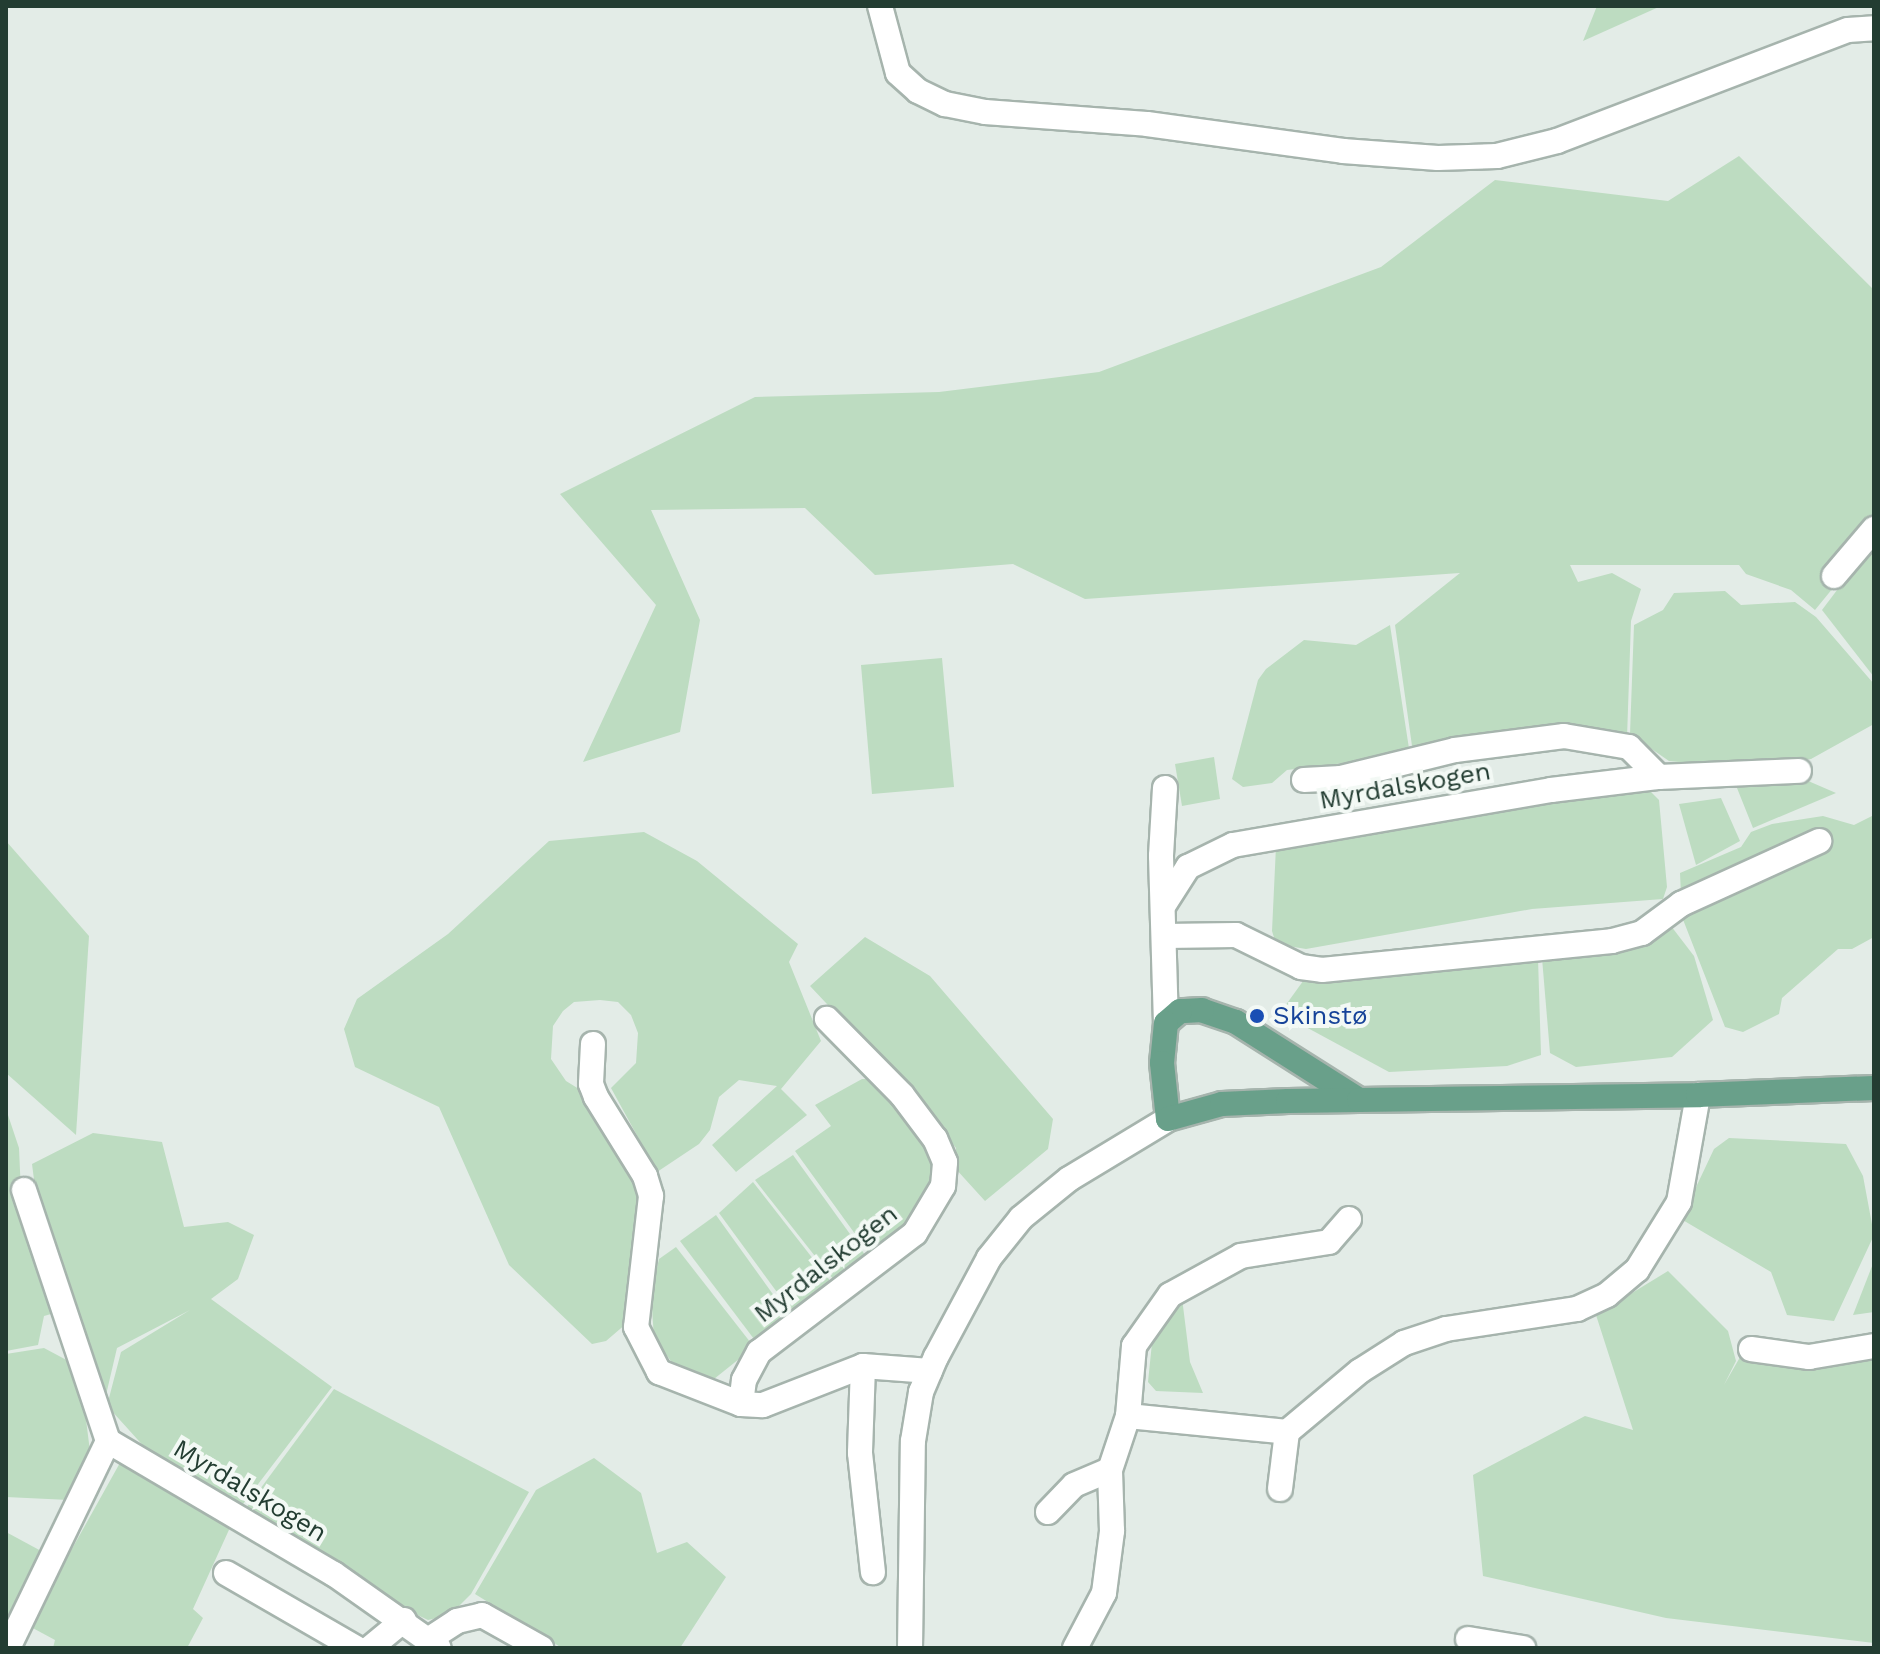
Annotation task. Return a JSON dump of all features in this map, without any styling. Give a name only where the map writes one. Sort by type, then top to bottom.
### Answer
[{"type":"main road","points":[[1359,1100],[1236,1022],[1202,1010],[1180,1011],[1166,1023],[1162,1063],[1168,1119],[1222,1104],[1698,1095],[1874,1088]]},
{"type":"street","points":[[880,6],[898,73],[918,91],[945,104],[985,112],[1147,124],[1343,151],[1438,158],[1497,156],[1557,141],[1848,30],[1874,28]]},
{"type":"street","points":[[1834,576],[1874,529]]},
{"type":"street","points":[[1304,780],[1341,778],[1455,750],[1564,736],[1629,747],[1659,777]]},
{"type":"street","name":"Myrdalskogen","points":[[1165,903],[1188,867],[1233,845],[1396,814],[1659,777],[1799,771]]},
{"type":"street","points":[[1165,788],[1161,869],[1165,903],[1166,1023]]},
{"type":"street","points":[[1165,936],[1236,935],[1301,967],[1322,970],[1612,941],[1642,933],[1681,904],[1819,841]]},
{"type":"street","name":"Myrdalskogen","points":[[741,1404],[744,1380],[759,1352],[915,1233],[943,1186],[945,1162],[935,1139],[902,1095],[827,1019]]},
{"type":"street","points":[[593,1044],[591,1084],[645,1176],[651,1196],[636,1294],[636,1327],[643,1350],[659,1372],[741,1404],[788,1399],[832,1374],[863,1366],[930,1371]]},
{"type":"street","points":[[1280,1489],[1287,1432],[1360,1371],[1404,1343],[1446,1329],[1577,1309],[1607,1295],[1637,1270],[1679,1202],[1698,1095]]},
{"type":"street","points":[[910,1648],[913,1441],[930,1371],[989,1258],[1021,1218],[1069,1179],[1168,1119]]},
{"type":"street","points":[[8,1648],[108,1441],[24,1190]]},
{"type":"street","points":[[1075,1648],[1104,1593],[1112,1531],[1110,1470],[1128,1416],[1134,1346],[1170,1295],[1241,1256],[1329,1242],[1349,1219]]},
{"type":"street","points":[[1751,1349],[1809,1357],[1874,1346]]},
{"type":"street","points":[[863,1366],[860,1453],[873,1572]]},
{"type":"street","points":[[1128,1416],[1287,1432]]},
{"type":"street","name":"Myrdalskogen","points":[[108,1441],[404,1620],[435,1643]]},
{"type":"street","points":[[1048,1512],[1074,1485],[1110,1470]]},
{"type":"street","points":[[226,1573],[356,1648]]},
{"type":"street","points":[[435,1643],[457,1621],[482,1615],[541,1648]]},
{"type":"street","points":[[370,1648],[404,1620]]},
{"type":"street","points":[[1468,1639],[1523,1648]]},
{"type":"green space","points":[[1597,6],[1661,6],[1583,41]]},
{"type":"green space","points":[[1739,156],[1874,290],[1874,518],[1824,581],[1833,588],[1815,610],[1791,590],[1746,574],[1739,565],[1570,565],[1578,582],[1612,573],[1641,589],[1631,621],[1627,738],[1413,753],[1395,625],[1460,573],[1085,599],[1013,564],[875,575],[805,508],[651,510],[700,620],[680,732],[583,762],[656,605],[560,494],[755,397],[939,392],[1099,372],[1381,267],[1495,180],[1668,201]]},
{"type":"green space","points":[[1874,541],[1874,677],[1822,610]]},
{"type":"green space","points":[[1725,591],[1741,605],[1795,602],[1816,617],[1874,684],[1874,724],[1811,759],[1740,768],[1669,761],[1630,734],[1634,625],[1663,610],[1674,593]]},
{"type":"green space","points":[[1390,625],[1410,755],[1287,770],[1272,783],[1243,787],[1232,779],[1258,680],[1266,669],[1304,640],[1356,645]]},
{"type":"green space","points":[[942,658],[954,787],[872,794],[861,665]]},
{"type":"green space","points":[[1214,757],[1220,799],[1182,806],[1175,764]]},
{"type":"green space","points":[[1799,777],[1836,793],[1753,828],[1735,783]]},
{"type":"green space","points":[[1632,790],[1651,792],[1659,800],[1667,887],[1663,899],[1532,909],[1306,949],[1276,944],[1272,931],[1276,846]]},
{"type":"green space","points":[[1721,798],[1740,841],[1696,865],[1679,804]]},
{"type":"green space","points":[[1874,815],[1874,937],[1852,949],[1838,949],[1782,998],[1779,1014],[1743,1032],[1725,1027],[1682,917],[1680,873],[1741,847],[1751,832],[1772,824],[1823,816],[1854,825]]},
{"type":"green space","points":[[644,832],[697,861],[798,944],[789,962],[821,1041],[781,1089],[807,1115],[736,1172],[712,1145],[777,1086],[739,1080],[719,1097],[710,1130],[699,1144],[657,1172],[611,1088],[636,1063],[638,1033],[631,1015],[618,1002],[600,1000],[574,1002],[563,1011],[553,1026],[551,1059],[566,1081],[579,1089],[634,1179],[639,1198],[627,1323],[606,1341],[592,1344],[509,1265],[439,1107],[355,1067],[344,1029],[357,999],[448,934],[549,841]]},
{"type":"green space","points":[[6,841],[89,936],[76,1135],[6,1073]]},
{"type":"green space","points":[[1671,926],[1694,956],[1713,1020],[1672,1057],[1576,1067],[1550,1053],[1542,958]]},
{"type":"green space","points":[[865,937],[930,976],[1053,1119],[1048,1149],[985,1201],[955,1168],[956,1148],[923,1106],[810,986]]},
{"type":"green space","points":[[1538,959],[1541,1055],[1507,1066],[1389,1072],[1280,1013],[1306,977]]},
{"type":"green space","points":[[862,1079],[877,1079],[940,1162],[929,1195],[906,1225],[871,1256],[795,1151],[831,1126],[815,1105]]},
{"type":"green space","points":[[6,1109],[19,1148],[21,1193],[58,1312],[44,1316],[38,1345],[6,1351]]},
{"type":"green space","points":[[93,1133],[162,1142],[184,1227],[228,1222],[254,1235],[238,1279],[211,1299],[332,1387],[240,1508],[147,1450],[101,1399],[109,1398],[121,1352],[190,1310],[117,1348],[106,1395],[98,1398],[37,1203],[32,1164]]},
{"type":"green space","points":[[1729,1138],[1846,1144],[1863,1176],[1874,1235],[1834,1321],[1787,1315],[1771,1272],[1681,1219],[1714,1149]]},
{"type":"green space","points":[[793,1155],[868,1259],[837,1284],[755,1180]]},
{"type":"green space","points":[[753,1182],[835,1287],[793,1314],[719,1213]]},
{"type":"green space","points":[[716,1215],[790,1318],[757,1343],[680,1241]]},
{"type":"green space","points":[[676,1247],[754,1347],[709,1383],[681,1375],[654,1338],[651,1294],[659,1259]]},
{"type":"green space","points":[[1874,1261],[1874,1312],[1853,1315]]},
{"type":"green space","points":[[1668,1271],[1728,1331],[1736,1361],[1724,1385],[1743,1352],[1810,1369],[1874,1355],[1874,1643],[1666,1618],[1483,1576],[1473,1475],[1585,1416],[1633,1430],[1596,1315]]},
{"type":"green space","points":[[1182,1298],[1190,1362],[1203,1393],[1156,1391],[1148,1382],[1153,1333]]},
{"type":"green space","points":[[44,1348],[74,1364],[85,1411],[91,1460],[69,1500],[6,1497],[6,1354]]},
{"type":"green space","points":[[334,1389],[529,1492],[471,1594],[450,1615],[428,1620],[409,1611],[243,1512]]},
{"type":"green space","points":[[594,1458],[641,1493],[657,1553],[687,1542],[726,1577],[680,1648],[562,1648],[475,1594],[536,1490]]},
{"type":"green space","points":[[121,1461],[233,1521],[193,1609],[203,1618],[187,1648],[53,1648],[55,1640],[29,1626]]},
{"type":"green space","points":[[6,1532],[43,1552],[6,1625]]},
{"type":"place","name":"Skinstø","points":[[1257,1016]]}]
